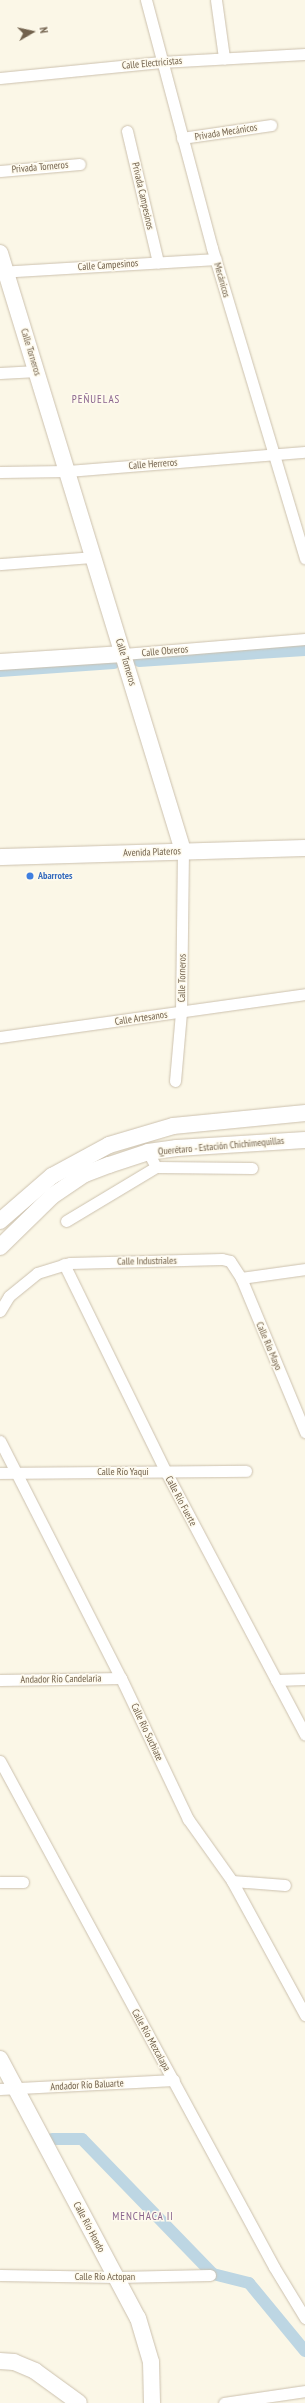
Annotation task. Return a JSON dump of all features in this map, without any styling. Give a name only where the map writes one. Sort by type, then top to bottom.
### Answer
[{"type":"street","name":"Mecánicos","points":[[146,0],[161,62],[216,259],[305,558]]},
{"type":"street","points":[[216,0],[224,58]]},
{"type":"street","name":"Calle Electricistas","points":[[0,78],[161,62],[305,54]]},
{"type":"street","name":"Privada Mecánicos","points":[[182,138],[271,125]]},
{"type":"street","name":"Privada Campesinos","points":[[127,131],[158,262]]},
{"type":"street","name":"Privada Torneros","points":[[0,171],[80,164]]},
{"type":"street","name":"Calle Torneros","points":[[0,253],[3,272],[37,371],[183,851],[181,1013],[175,1081]]},
{"type":"street","name":"Calle Campesinos","points":[[3,272],[216,259]]},
{"type":"street","points":[[0,373],[37,371]]},
{"type":"street","name":"Calle Herreros","points":[[0,472],[67,471],[305,452]]},
{"type":"street","points":[[0,564],[93,557]]},
{"type":"street","name":"Calle Obreros","points":[[0,662],[123,654],[305,639]]},
{"type":"street","name":"Avenida Plateros","points":[[0,857],[305,848]]},
{"type":"street","name":"Calle Artesanos","points":[[0,1037],[181,1013],[305,994]]},
{"type":"street","name":"Querétaro - Estación Chichimequillas","points":[[0,1221],[52,1176],[109,1144],[173,1126],[305,1113]]},
{"type":"street","name":"Querétaro - Estación Chichimequillas","points":[[0,1247],[52,1196],[85,1174],[148,1152],[227,1143],[305,1140]]},
{"type":"street","points":[[148,1152],[156,1167]]},
{"type":"street","points":[[66,1222],[156,1167],[252,1168]]},
{"type":"street","name":"Calle Industriales","points":[[64,1264],[222,1259],[230,1261]]},
{"type":"street","name":"Calle Río Mayo","points":[[230,1261],[241,1278],[305,1432]]},
{"type":"street","points":[[0,1311],[9,1296],[37,1273],[64,1264]]},
{"type":"street","name":"Calle Río Fuerte","points":[[64,1264],[166,1472],[305,1734]]},
{"type":"street","points":[[241,1278],[305,1269]]},
{"type":"street","name":"Calle Río Suchiate","points":[[0,1442],[121,1678],[188,1819],[232,1881],[305,2015]]},
{"type":"street","name":"Calle Río Yaqui","points":[[0,1473],[246,1471]]},
{"type":"street","name":"Andador Río Candelaria","points":[[0,1680],[121,1678]]},
{"type":"street","points":[[276,1680],[305,1679]]},
{"type":"street","name":"Calle Río Mezcalapa","points":[[0,1761],[274,2267],[305,2318]]},
{"type":"street","points":[[232,1881],[285,1885]]},
{"type":"street","points":[[0,1882],[23,1882]]},
{"type":"street","name":"Calle Río Hondo","points":[[0,2059],[8,2089],[138,2318],[146,2341],[153,2386],[152,2403]]},
{"type":"street","name":"Andador Río Baluarte","points":[[8,2089],[174,2080]]},
{"type":"street","name":"Calle Río Actopan","points":[[0,2275],[116,2277],[210,2275]]},
{"type":"street","points":[[0,2361],[14,2362],[35,2371],[79,2403]]},
{"type":"street","points":[[224,2403],[305,2391]]},
{"type":"waterway","points":[[139,661],[305,650]]},
{"type":"waterway","points":[[0,671],[114,663]]},
{"type":"waterway","points":[[52,2139],[82,2139],[213,2274],[249,2283],[305,2351]]},
{"type":"place","name":"Abarrotes","points":[[30,876]]},
{"type":"district","name":"PEÑUELAS","points":[[96,399]]},
{"type":"district","name":"MENCHACA II","points":[[143,2216]]}]
